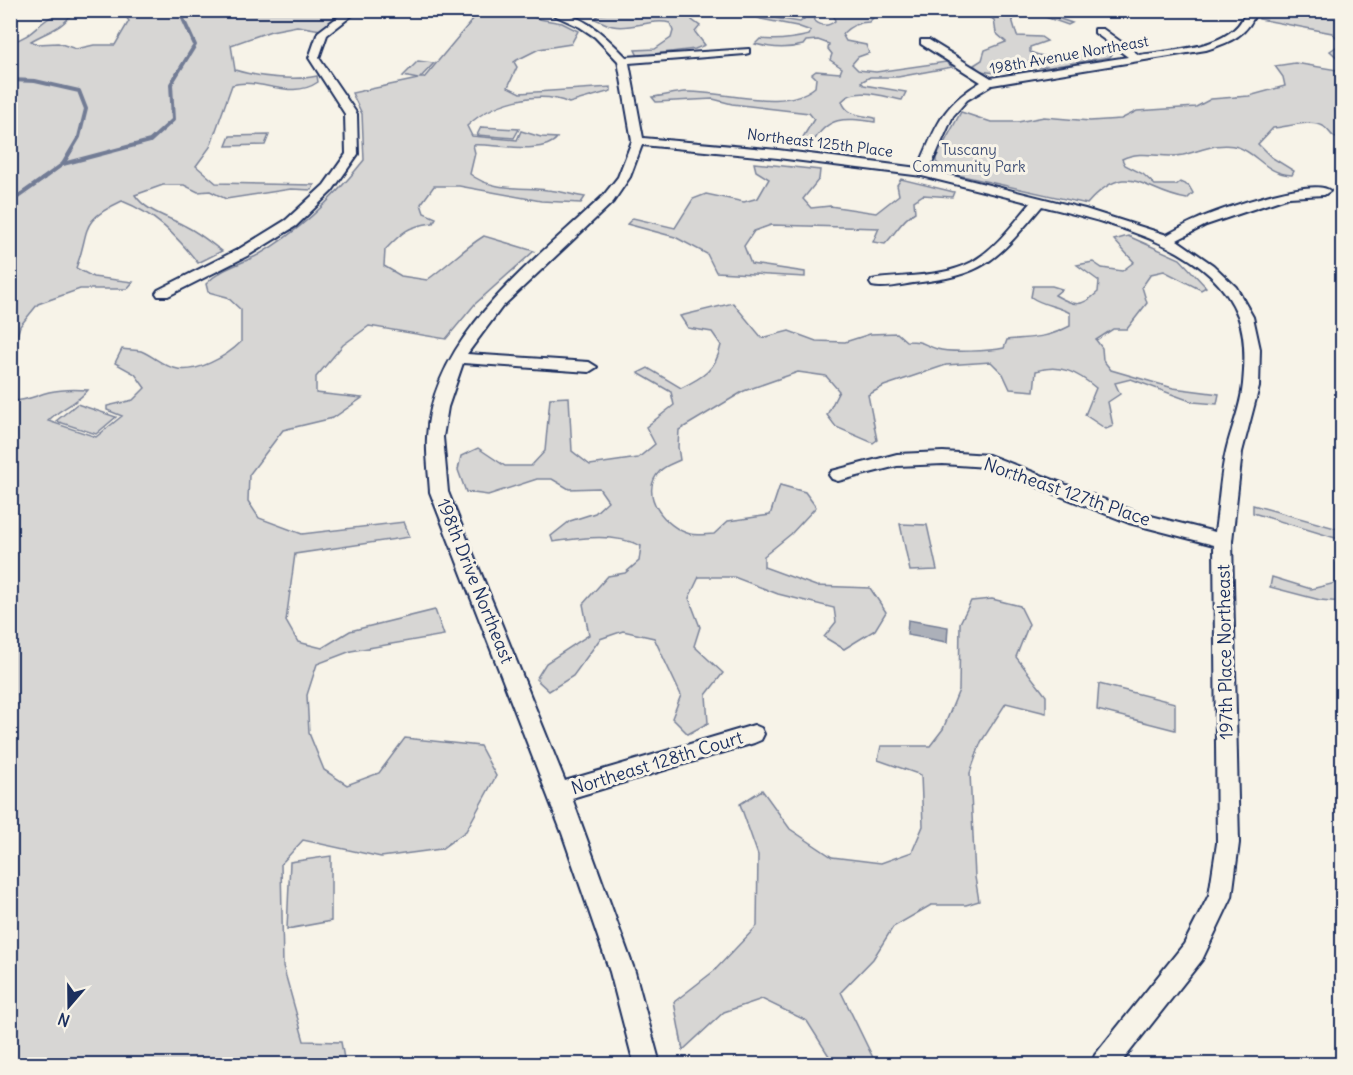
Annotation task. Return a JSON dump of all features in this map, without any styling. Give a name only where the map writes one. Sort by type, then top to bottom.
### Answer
[{"type":"street","points":[[163,293],[244,252],[291,223],[328,188],[352,154],[351,114],[314,58],[322,34],[354,10]]},
{"type":"street","points":[[548,10],[584,25],[599,35],[624,60],[638,141]]},
{"type":"street","name":"198th Avenue Northeast","points":[[922,172],[948,115],[963,98],[989,82],[1202,48],[1222,42],[1245,26],[1251,10]]},
{"type":"street","points":[[1099,31],[1137,58]]},
{"type":"street","points":[[926,42],[989,82]]},
{"type":"street","points":[[624,60],[745,51]]},
{"type":"street","name":"Northeast 125th Place","points":[[638,141],[778,154],[922,172],[1040,201],[1168,240]]},
{"type":"street","name":"198th Drive Northeast","points":[[638,141],[624,177],[608,199],[497,304],[457,358],[440,407],[435,437],[440,492],[560,792],[615,949],[636,1018],[647,1065]]},
{"type":"street","points":[[1168,240],[1201,222],[1288,193],[1324,191]]},
{"type":"street","points":[[877,283],[962,271],[977,265],[994,253],[1040,201]]},
{"type":"street","name":"197th Place Northeast","points":[[1104,1065],[1193,952],[1220,897],[1228,843],[1223,541],[1234,452],[1251,387],[1252,349],[1246,317],[1231,290],[1208,268],[1168,240]]},
{"type":"street","points":[[457,358],[589,367]]},
{"type":"street","name":"Northeast 127th Place","points":[[838,475],[897,460],[943,458],[989,461],[1135,518],[1223,541]]},
{"type":"street","name":"Northeast 128th Court","points":[[560,792],[754,734]]},
{"type":"green space","points":[[485,10],[514,11],[562,23],[578,31],[571,44],[539,49],[514,62],[517,67],[508,87],[520,93],[611,87],[611,91],[569,103],[543,97],[529,98],[502,105],[477,118],[467,126],[472,136],[517,140],[521,131],[541,137],[557,138],[550,143],[529,148],[473,145],[475,153],[470,174],[497,186],[552,191],[585,197],[581,203],[541,201],[459,186],[434,186],[421,204],[424,213],[436,218],[433,223],[411,228],[396,239],[385,250],[384,266],[401,276],[427,280],[484,236],[534,251],[475,304],[446,339],[369,326],[343,345],[316,377],[316,393],[362,398],[333,418],[283,430],[249,475],[248,501],[259,518],[302,534],[404,522],[410,537],[295,554],[286,621],[298,642],[322,648],[350,631],[435,610],[444,635],[351,651],[317,664],[307,695],[309,733],[324,770],[347,785],[379,773],[405,738],[480,746],[496,776],[466,831],[441,849],[381,857],[303,840],[281,864],[283,966],[304,1041],[341,1042],[345,1064],[11,1064],[11,401],[59,390],[88,390],[48,421],[96,437],[122,416],[107,410],[107,406],[133,400],[145,388],[135,374],[115,363],[122,349],[141,351],[174,368],[191,369],[210,363],[235,347],[241,342],[241,310],[227,297],[208,292],[206,284],[224,270],[258,255],[288,235],[341,188],[364,160],[362,114],[352,93],[418,79],[403,76],[418,61],[434,63],[420,78],[424,78],[479,12]]},
{"type":"green space","points":[[122,11],[347,11],[321,30],[297,26],[271,31],[231,45],[235,70],[276,78],[317,76],[318,82],[297,89],[243,83],[232,85],[210,147],[196,166],[216,183],[314,185],[312,190],[291,189],[226,199],[210,191],[198,192],[184,185],[163,185],[135,195],[145,206],[191,229],[222,251],[198,263],[173,235],[145,212],[122,201],[108,208],[92,221],[88,228],[76,268],[93,277],[133,282],[127,289],[80,289],[38,304],[20,326],[11,356],[11,42],[28,35],[53,16],[72,13],[64,23],[31,41],[37,44],[58,43],[76,49],[94,45],[115,45],[129,21]]},
{"type":"green space","points":[[618,11],[703,11],[692,15],[692,20],[700,26],[695,32],[705,45],[695,49],[638,56],[635,50],[655,49],[671,38],[673,31],[670,23],[656,22],[620,27],[595,19],[598,15]]},
{"type":"green space","points":[[703,11],[772,11],[776,18],[800,22],[804,19],[799,11],[814,11],[815,21],[825,26],[835,21],[833,12],[898,11],[895,14],[879,12],[869,22],[854,25],[842,34],[846,41],[866,45],[869,53],[858,57],[852,64],[858,70],[876,72],[946,62],[952,67],[898,77],[870,77],[861,82],[864,85],[906,92],[902,100],[862,93],[854,94],[842,101],[847,110],[875,118],[875,122],[838,121],[824,128],[812,144],[800,142],[814,119],[809,113],[732,104],[713,99],[656,102],[652,97],[700,92],[752,98],[787,98],[802,95],[815,87],[816,78],[812,74],[816,71],[840,73],[842,68],[830,60],[832,54],[828,49],[829,44],[818,40],[785,47],[755,44],[760,39],[791,39],[809,35],[811,31],[761,19],[745,12]]},
{"type":"green space","points":[[981,11],[1024,11],[1015,13],[1012,19],[1017,36],[1041,37],[1047,41],[1030,47],[1030,52],[1036,54],[1066,59],[1103,51],[1112,50],[1113,53],[1110,57],[1050,67],[1039,67],[1031,61],[996,73],[980,71],[974,65],[982,60],[985,50],[1006,42],[996,33],[994,20]]},
{"type":"green space","points":[[1024,11],[1036,11],[1072,23],[1068,25]]},
{"type":"green space","points":[[1259,11],[1342,11],[1342,43],[1332,33],[1259,19]]},
{"type":"green space","name":"Tuscany Community Park","points":[[1342,43],[1342,140],[1333,136],[1323,126],[1306,123],[1273,128],[1258,144],[1271,157],[1294,171],[1292,175],[1275,171],[1245,150],[1231,145],[1210,147],[1175,156],[1137,155],[1122,159],[1125,165],[1143,174],[1155,185],[1176,185],[1180,182],[1189,186],[1193,193],[1187,199],[1136,181],[1125,180],[1114,182],[1087,204],[958,175],[946,170],[936,162],[961,112],[991,122],[1018,122],[1044,117],[1090,121],[1121,119],[1137,111],[1196,107],[1211,99],[1249,96],[1285,86],[1283,77],[1275,66],[1295,63],[1337,70],[1341,61],[1330,51]]},
{"type":"green space","points":[[481,127],[519,129],[514,138],[477,135]]},
{"type":"green space","points":[[269,135],[265,145],[226,146],[230,136]]},
{"type":"green space","points":[[754,163],[820,170],[819,179],[803,199],[811,208],[830,206],[876,213],[899,195],[897,185],[901,179],[954,192],[952,197],[923,195],[914,201],[915,212],[902,223],[885,244],[873,242],[879,228],[771,225],[754,231],[744,246],[751,264],[805,272],[805,277],[716,272],[707,254],[675,237],[627,224],[633,218],[675,228],[693,199],[706,194],[744,202],[758,198],[769,179],[756,171]]},
{"type":"green space","points":[[1128,236],[1180,259],[1206,287],[1201,290],[1164,271],[1151,274],[1142,287],[1147,303],[1127,329],[1113,329],[1096,340],[1102,348],[1103,360],[1111,370],[1173,388],[1219,394],[1217,404],[1193,402],[1131,379],[1115,383],[1120,394],[1108,402],[1113,426],[1106,429],[1085,415],[1096,388],[1068,371],[1053,368],[1036,371],[1034,391],[1010,389],[1003,374],[991,362],[946,365],[884,386],[868,395],[877,440],[873,443],[836,427],[827,415],[839,391],[826,376],[798,372],[744,391],[679,430],[680,460],[662,469],[654,480],[652,490],[657,509],[681,531],[693,535],[714,534],[728,521],[770,515],[780,485],[805,492],[816,507],[791,534],[764,556],[764,567],[816,586],[870,588],[886,612],[875,630],[844,649],[824,637],[836,622],[834,608],[778,594],[734,577],[699,577],[689,598],[700,627],[694,646],[723,673],[706,695],[708,723],[688,734],[672,718],[681,695],[654,638],[623,631],[600,639],[573,676],[549,691],[536,679],[546,663],[589,635],[583,604],[608,576],[625,573],[639,561],[641,546],[609,538],[553,542],[551,536],[570,521],[595,513],[608,501],[599,488],[569,489],[552,479],[537,479],[488,495],[466,492],[458,470],[461,456],[478,448],[505,466],[531,466],[545,451],[550,398],[569,397],[572,451],[590,465],[638,458],[655,444],[646,427],[674,405],[671,392],[638,373],[648,368],[681,388],[702,376],[716,361],[721,345],[712,332],[688,328],[680,316],[733,303],[762,338],[789,331],[816,341],[845,342],[870,334],[897,333],[906,341],[920,342],[937,349],[970,351],[1004,348],[1007,340],[1039,337],[1053,333],[1070,326],[1070,313],[1031,297],[1033,286],[1052,286],[1062,289],[1055,295],[1072,303],[1087,301],[1098,292],[1099,281],[1077,265],[1093,262],[1102,268],[1122,271],[1134,262],[1114,240]]},
{"type":"green space","points":[[77,404],[116,417],[96,434],[56,421]]},
{"type":"green space","points":[[1253,505],[1342,530],[1342,540],[1253,513]]},
{"type":"green space","points":[[900,524],[927,525],[937,570],[910,571]]},
{"type":"green space","points":[[1336,563],[1342,563],[1342,602],[1320,600],[1270,587],[1272,577],[1311,589],[1336,583]]},
{"type":"green space","points":[[992,599],[1020,606],[1029,624],[1016,657],[1046,696],[1046,713],[1006,703],[981,742],[970,773],[975,877],[979,901],[966,905],[931,905],[893,927],[873,959],[841,992],[876,1064],[834,1064],[807,1021],[762,999],[724,1012],[683,1050],[674,1002],[714,971],[757,926],[758,855],[740,804],[762,790],[790,829],[832,857],[881,863],[912,852],[923,826],[921,775],[878,760],[881,746],[930,746],[943,729],[959,690],[960,623],[971,601]]},
{"type":"green space","points":[[1099,684],[1175,703],[1175,730],[1097,710]]},
{"type":"green space","points":[[331,856],[331,921],[287,929],[290,862]]},
{"type":"shaded area","points":[[908,620],[948,627],[947,642],[907,635]]},
{"type":"waterway","points":[[63,164],[150,141],[173,120],[171,84],[195,45],[179,10]]},
{"type":"waterway","points":[[10,80],[35,81],[79,91],[86,109],[79,137],[63,164]]},
{"type":"waterway","points":[[41,180],[63,164]]},
{"type":"waterway","points":[[10,212],[16,198],[43,179]]}]
